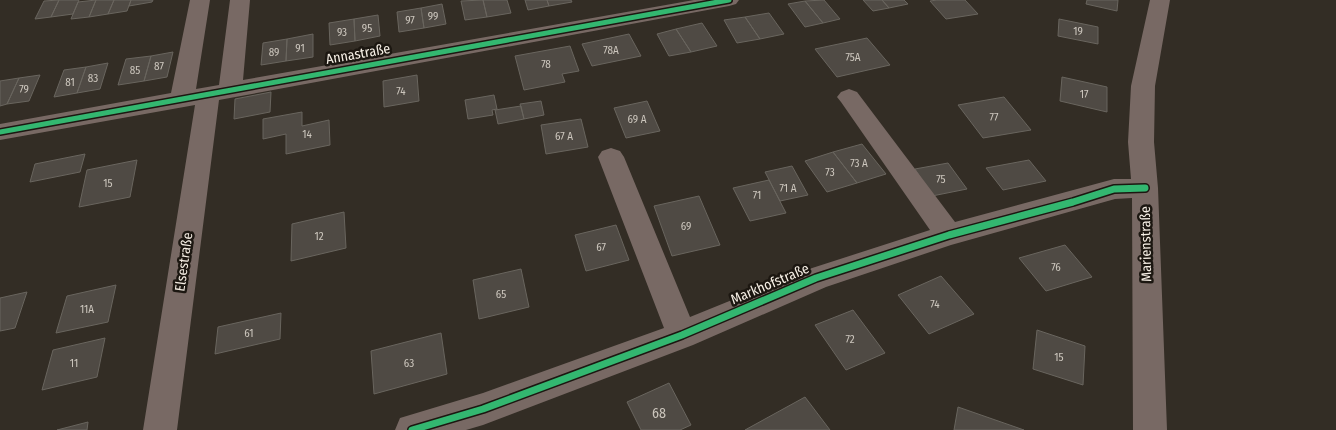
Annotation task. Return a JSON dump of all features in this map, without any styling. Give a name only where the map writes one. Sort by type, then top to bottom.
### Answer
[{"type":"street","name":"Elsestraße","points":[[160,430],[206,94],[200,0]]},
{"type":"street","name":"Elsestraße","points":[[206,94],[240,0]]},
{"type":"street","name":"Annastraße","points":[[0,132],[724,0]]},
{"type":"street","name":"Marienstraße","points":[[1150,430],[1145,188],[1141,142],[1143,86],[1160,0]]},
{"type":"street","points":[[849,97],[949,235]]},
{"type":"street","points":[[611,157],[682,336]]},
{"type":"street","name":"Markhofstraße","points":[[412,430],[483,409],[682,336],[816,278],[949,235],[1073,202],[1114,189],[1145,188]]},
{"type":"building","points":[[59,0],[79,0],[73,14],[51,17]]},
{"type":"building","points":[[59,0],[51,17],[35,19],[44,1]]},
{"type":"building","points":[[96,0],[89,17],[71,19],[78,2]]},
{"type":"building","points":[[96,0],[114,0],[108,14],[89,17]]},
{"type":"building","points":[[114,0],[131,0],[127,11],[108,14]]},
{"type":"building","points":[[131,0],[153,0],[152,2],[129,6]]},
{"type":"building","points":[[483,0],[487,17],[465,20],[461,1]]},
{"type":"building","points":[[483,0],[507,0],[511,13],[487,17]]},
{"type":"building","points":[[525,0],[547,0],[549,6],[528,10]]},
{"type":"building","points":[[547,0],[571,0],[572,2],[549,6]]},
{"type":"building","points":[[824,0],[840,19],[823,23],[805,1]]},
{"type":"building","points":[[863,0],[882,0],[889,8],[873,11]]},
{"type":"building","points":[[882,0],[904,0],[908,4],[889,8]]},
{"type":"building","points":[[965,0],[978,14],[946,19],[930,1]]},
{"type":"building","points":[[1087,0],[1118,0],[1117,11],[1086,4]]},
{"type":"building","points":[[805,1],[823,23],[805,27],[788,4]]},
{"type":"building","points":[[442,4],[446,24],[424,28],[421,8]]},
{"type":"building","points":[[421,8],[424,28],[399,32],[397,12]]},
{"type":"building","points":[[769,13],[784,34],[760,39],[745,17]]},
{"type":"building","points":[[378,15],[380,36],[355,41],[354,19]]},
{"type":"building","points":[[745,17],[760,39],[737,43],[724,20]]},
{"type":"building","points":[[354,19],[355,41],[330,45],[329,23]]},
{"type":"building","points":[[1059,19],[1098,27],[1098,44],[1058,36]]},
{"type":"building","points":[[702,23],[717,46],[691,52],[676,29]]},
{"type":"building","points":[[676,29],[691,52],[669,56],[657,34]]},
{"type":"building","points":[[313,34],[313,57],[286,61],[287,39]]},
{"type":"building","points":[[629,34],[641,56],[592,66],[582,44]]},
{"type":"building","points":[[867,38],[890,65],[837,77],[815,49]]},
{"type":"building","points":[[287,39],[286,61],[261,65],[263,43]]},
{"type":"building","points":[[570,46],[579,71],[562,74],[565,82],[524,90],[515,56]]},
{"type":"building","points":[[173,52],[167,77],[144,81],[151,56]]},
{"type":"building","points":[[151,56],[144,81],[118,85],[126,59]]},
{"type":"building","points":[[108,63],[100,89],[77,93],[86,67]]},
{"type":"building","points":[[86,67],[77,93],[54,97],[64,70]]},
{"type":"building","points":[[40,75],[29,101],[7,104],[19,78]]},
{"type":"building","points":[[417,75],[419,101],[384,107],[383,81]]},
{"type":"building","points":[[1062,77],[1107,87],[1107,112],[1060,101]]},
{"type":"building","points":[[19,78],[7,104],[0,106],[0,81]]},
{"type":"building","points":[[271,92],[270,112],[234,119],[235,99]]},
{"type":"building","points":[[494,95],[497,109],[492,110],[493,115],[468,119],[465,100]]},
{"type":"building","points":[[1004,97],[1031,130],[983,138],[958,105]]},
{"type":"building","points":[[541,101],[544,115],[524,119],[520,104]]},
{"type":"building","points":[[647,101],[660,131],[626,138],[614,108]]},
{"type":"building","points":[[521,106],[524,119],[498,124],[495,110]]},
{"type":"building","points":[[302,112],[302,126],[329,120],[330,145],[286,154],[286,134],[263,139],[263,119]]},
{"type":"building","points":[[581,119],[588,147],[546,154],[541,125]]},
{"type":"building","points":[[862,144],[886,174],[857,183],[833,152]]},
{"type":"building","points":[[833,152],[857,183],[827,192],[805,161]]},
{"type":"building","points":[[85,154],[80,172],[30,182],[35,164]]},
{"type":"building","points":[[137,160],[130,197],[79,207],[87,170]]},
{"type":"building","points":[[1029,160],[1046,181],[1003,190],[986,168]]},
{"type":"building","points":[[948,163],[967,189],[932,196],[915,169]]},
{"type":"building","points":[[792,166],[808,195],[780,201],[765,172]]},
{"type":"building","points":[[769,180],[786,213],[750,221],[733,188]]},
{"type":"building","points":[[699,196],[720,245],[672,256],[654,206]]},
{"type":"building","points":[[344,212],[346,248],[291,261],[292,224]]},
{"type":"building","points":[[616,225],[629,260],[586,271],[575,235]]},
{"type":"building","points":[[1065,245],[1092,277],[1046,291],[1019,258]]},
{"type":"building","points":[[521,269],[529,307],[479,319],[473,280]]},
{"type":"building","points":[[941,276],[974,314],[929,334],[898,295]]},
{"type":"building","points":[[116,285],[108,322],[56,333],[67,296]]},
{"type":"building","points":[[27,292],[15,328],[0,331],[0,298]]},
{"type":"building","points":[[853,310],[885,353],[846,370],[815,325]]},
{"type":"building","points":[[281,313],[280,339],[215,354],[218,327]]},
{"type":"building","points":[[1037,330],[1085,346],[1083,385],[1033,369]]},
{"type":"building","points":[[441,333],[447,374],[374,394],[371,351]]},
{"type":"building","points":[[105,338],[97,377],[42,390],[53,350]]},
{"type":"building","points":[[669,383],[691,425],[680,430],[641,430],[627,402]]},
{"type":"building","points":[[805,397],[830,430],[745,430]]},
{"type":"building","points":[[958,407],[1024,430],[954,430]]},
{"type":"building","points":[[88,422],[87,430],[57,430]]},
{"type":"cycle path","points":[[0,132],[729,0]]},
{"type":"cycle path","points":[[412,430],[483,409],[682,335],[816,278],[949,235],[1073,202],[1114,189],[1145,188]]}]
